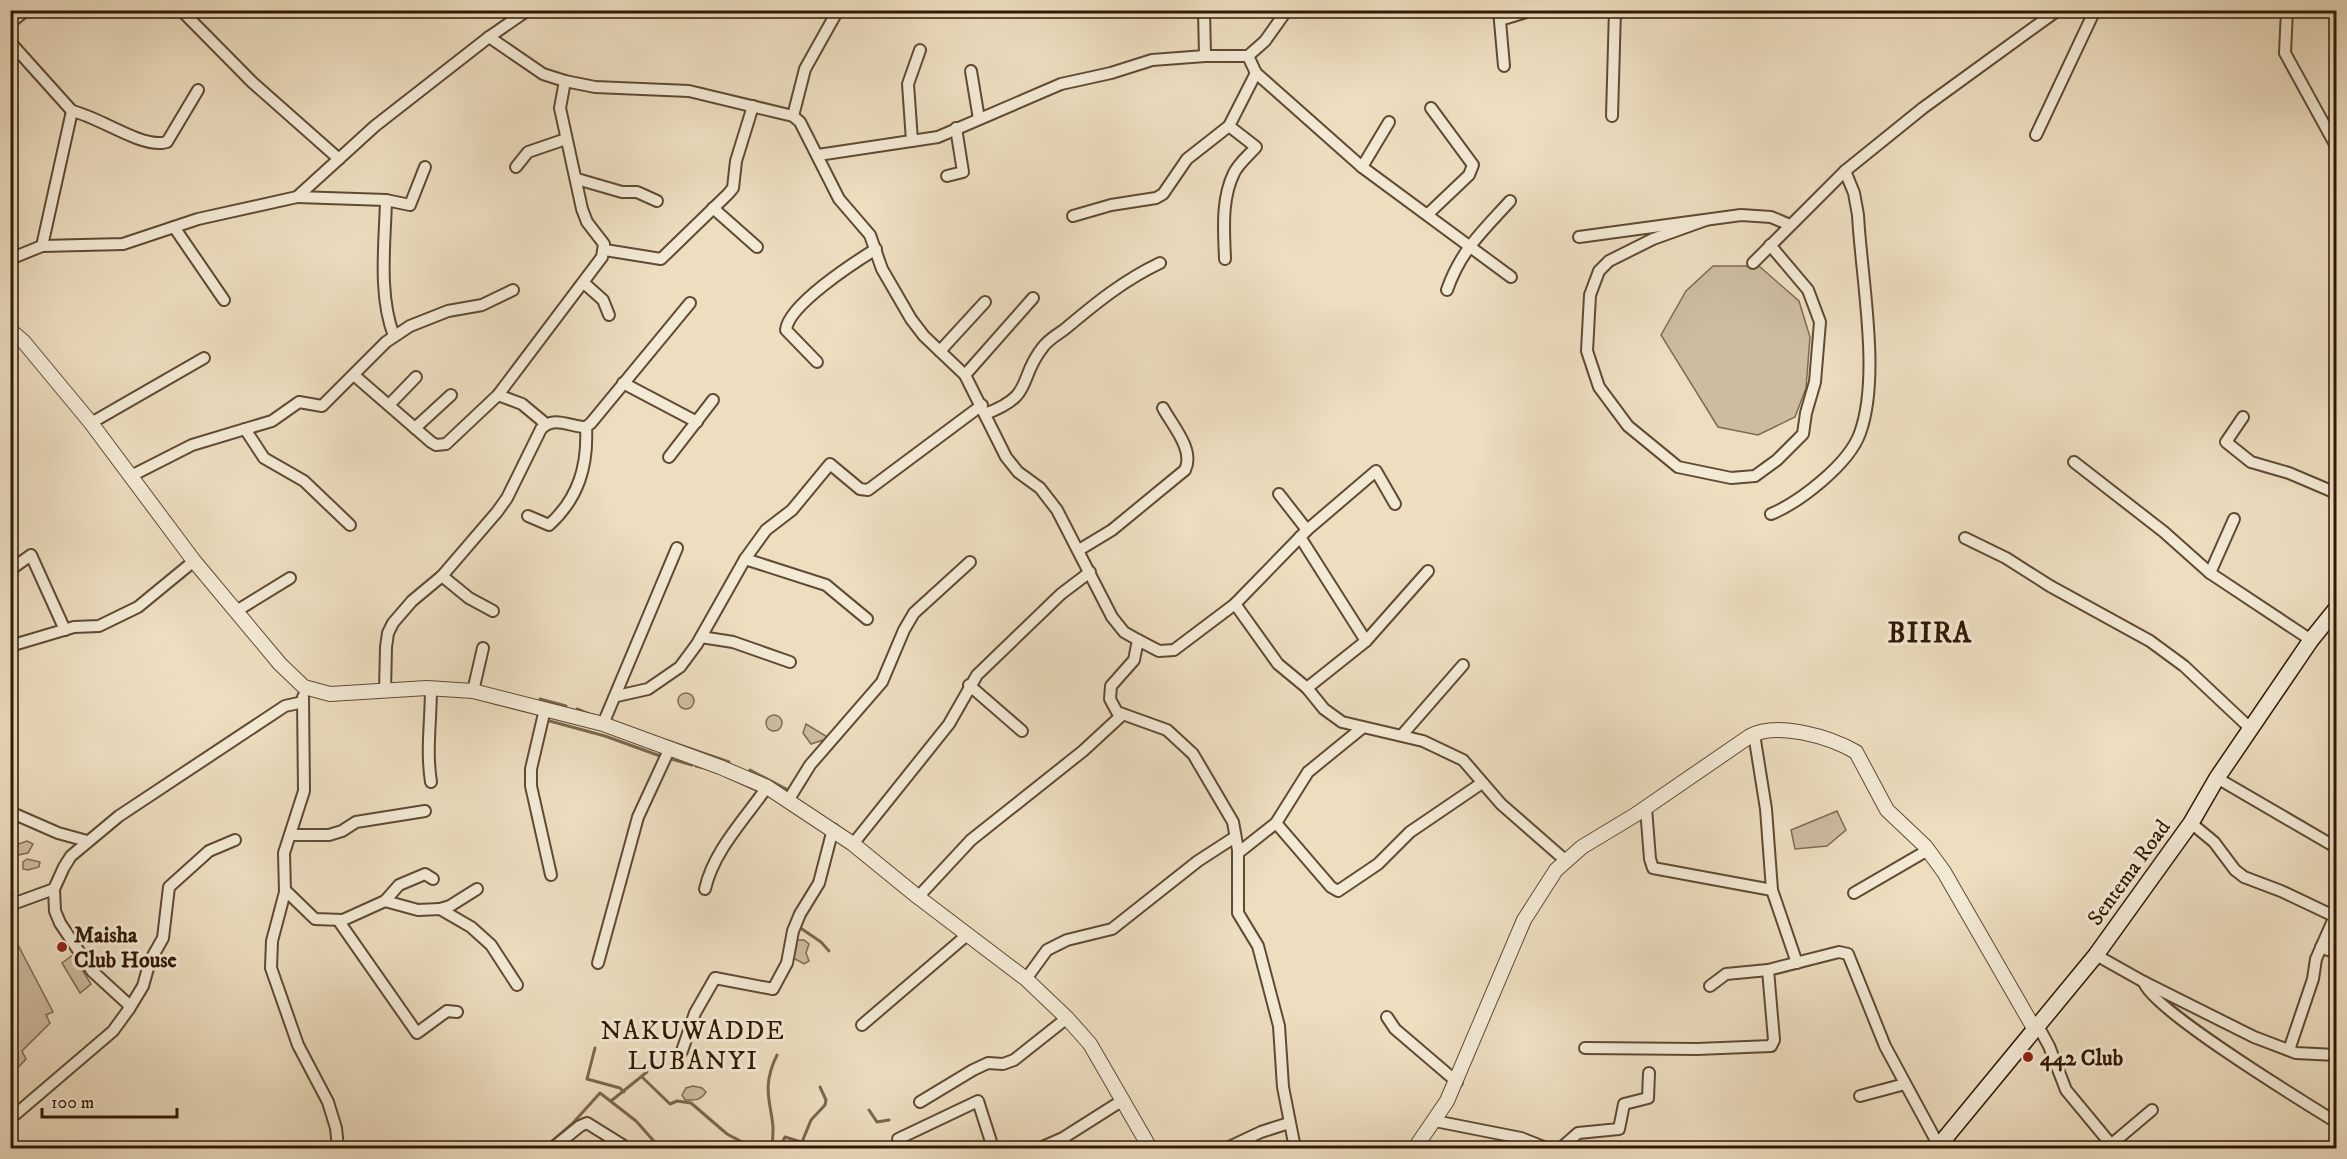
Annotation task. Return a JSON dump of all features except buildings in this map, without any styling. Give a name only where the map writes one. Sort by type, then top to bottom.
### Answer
[{"type":"main road","name":"Sentema Road","points":[[1938,1147],[2096,955],[2191,823],[2217,778],[2312,640],[2337,609]]},
{"type":"street","points":[[10,24],[26,10]]},
{"type":"street","points":[[181,10],[252,82],[339,159]]},
{"type":"street","points":[[297,197],[375,126],[489,37],[528,10]]},
{"type":"street","points":[[793,116],[805,69],[838,10]]},
{"type":"street","points":[[1204,10],[1206,56]]},
{"type":"street","points":[[818,155],[938,137],[1061,84],[1111,73],[1152,60],[1248,56],[1266,41],[1287,10]]},
{"type":"street","points":[[1504,66],[1499,15],[1533,10]]},
{"type":"street","points":[[1612,116],[1615,10]]},
{"type":"street","points":[[1753,262],[1845,171],[1923,108],[2058,10]]},
{"type":"street","points":[[2036,135],[2095,10]]},
{"type":"street","points":[[2287,10],[2285,53],[2337,146]]},
{"type":"street","points":[[489,37],[543,74],[564,81],[595,87],[689,91],[793,116],[800,122],[839,199],[870,235],[882,269],[911,319],[924,336],[965,375],[1006,457],[1018,472],[1040,488],[1053,504],[1112,617],[1124,632],[1159,651],[1169,652],[1235,604],[1304,534],[1376,471],[1395,504]]},
{"type":"street","points":[[10,42],[72,111],[93,116],[125,133],[162,143],[167,142],[198,90]]},
{"type":"street","points":[[912,141],[908,84],[921,50]]},
{"type":"street","points":[[1248,56],[1256,73],[1362,167],[1511,277]]},
{"type":"street","points":[[971,71],[979,119]]},
{"type":"street","points":[[1073,216],[1111,205],[1156,198],[1163,194],[1187,159],[1229,126],[1256,73]]},
{"type":"street","points":[[354,376],[436,446],[446,444],[498,395],[584,283],[605,250],[604,244],[584,216],[561,108],[564,81]]},
{"type":"street","points":[[605,250],[661,259],[733,189],[736,161],[753,106]]},
{"type":"street","points":[[1428,214],[1469,175],[1473,165],[1431,108]]},
{"type":"street","points":[[42,246],[72,111]]},
{"type":"street","points":[[1362,167],[1389,122]]},
{"type":"street","points":[[1225,259],[1224,219],[1234,171],[1256,147],[1229,126]]},
{"type":"street","points":[[947,176],[963,172],[956,129]]},
{"type":"street","points":[[516,167],[528,152],[566,139]]},
{"type":"street","points":[[10,259],[42,246],[123,244],[174,227],[297,197],[386,200],[410,205],[425,167]]},
{"type":"street","points":[[1771,514],[1807,495],[1841,461],[1854,446],[1865,415],[1868,360],[1858,214],[1854,193],[1845,171]]},
{"type":"street","points":[[577,179],[622,192],[637,192],[657,201]]},
{"type":"street","points":[[386,200],[384,262],[388,322],[394,336]]},
{"type":"street","points":[[1447,290],[1457,264],[1469,246],[1510,201]]},
{"type":"street","points":[[713,208],[757,247]]},
{"type":"street","points":[[1579,237],[1598,237],[1682,221],[1756,215],[1790,225]]},
{"type":"street","points":[[1706,220],[1653,239],[1609,261],[1599,271],[1590,295],[1587,351],[1599,387],[1628,426],[1678,467],[1731,478],[1755,476],[1777,460],[1803,434],[1815,382],[1820,322],[1808,290],[1770,245]]},
{"type":"street","points":[[174,227],[224,300]]},
{"type":"street","points":[[817,362],[789,336],[786,330],[790,318],[816,291],[876,249]]},
{"type":"street","points":[[616,696],[648,689],[673,674],[701,637],[745,559],[766,530],[792,510],[830,464],[860,489],[867,490],[983,410],[1013,400],[1026,381],[1036,357],[1050,340],[1129,278],[1160,263]]},
{"type":"street","points":[[584,283],[603,300],[609,315]]},
{"type":"street","points":[[131,476],[192,445],[272,421],[299,402],[321,406],[394,336],[429,316],[482,305],[513,290]]},
{"type":"street","points":[[965,375],[1033,298]]},
{"type":"street","points":[[940,351],[985,302]]},
{"type":"street","points":[[528,516],[549,525],[575,492],[585,467],[586,427],[690,303]]},
{"type":"street","points":[[10,330],[23,341],[91,423],[194,561],[238,610],[279,664],[304,687],[330,694],[431,688],[473,691],[603,724],[720,767],[768,788],[853,844],[1026,979],[1068,1018],[1090,1044],[1150,1149]]},
{"type":"street","points":[[91,423],[204,358]]},
{"type":"street","points":[[389,405],[416,376]]},
{"type":"street","points":[[623,383],[698,422]]},
{"type":"street","points":[[415,428],[451,395]]},
{"type":"street","points":[[498,395],[522,404],[546,424]]},
{"type":"street","points":[[669,457],[713,400]]},
{"type":"street","points":[[1079,550],[1112,530],[1185,470],[1188,457],[1186,448],[1163,408]]},
{"type":"street","points":[[2242,417],[2226,439],[2243,455],[2252,462],[2289,473],[2337,493]]},
{"type":"street","points":[[385,691],[387,633],[412,601],[442,576],[472,544],[507,498],[546,424],[556,421],[586,427]]},
{"type":"street","points":[[245,429],[264,458],[304,481],[350,525]]},
{"type":"street","points":[[2074,462],[2164,532],[2210,573],[2312,640]]},
{"type":"street","points":[[1279,494],[1366,641]]},
{"type":"street","points":[[2210,573],[2234,519]]},
{"type":"street","points":[[1965,538],[2006,558],[2150,641],[2184,666],[2251,729]]},
{"type":"street","points":[[603,724],[677,548]]},
{"type":"street","points":[[10,570],[31,555],[65,630]]},
{"type":"street","points":[[745,559],[826,585],[867,619]]},
{"type":"street","points":[[10,646],[65,630],[99,626],[129,612],[194,561]]},
{"type":"street","points":[[789,800],[810,765],[882,682],[904,630],[914,613],[970,562]]},
{"type":"street","points":[[1307,688],[1366,641],[1428,571]]},
{"type":"street","points":[[853,844],[949,724],[969,685],[1061,594],[1090,572]]},
{"type":"street","points":[[442,576],[469,598],[493,611]]},
{"type":"street","points":[[238,610],[290,578]]},
{"type":"street","points":[[1235,604],[1278,664],[1307,688],[1332,717],[1362,728],[1423,741],[1463,760],[1509,811],[1565,860]]},
{"type":"street","points":[[701,637],[742,645],[790,662]]},
{"type":"street","points":[[1138,640],[1134,660],[1109,692],[1113,706],[1122,715],[1167,730],[1193,754],[1233,822],[1238,853],[1238,913],[1258,946],[1279,1026],[1289,1123],[1295,1149]]},
{"type":"street","points":[[473,691],[483,648]]},
{"type":"street","points":[[1402,735],[1463,665]]},
{"type":"street","points":[[969,685],[1022,731]]},
{"type":"street","points":[[304,687],[304,791],[284,853],[285,890],[272,941],[271,968],[298,1045],[328,1102],[336,1128],[338,1149]]},
{"type":"street","points":[[431,688],[430,741],[427,758],[431,782]]},
{"type":"street","points":[[129,1009],[92,971],[65,931],[55,911],[54,889],[68,860],[87,841],[119,816],[285,706],[303,702]]},
{"type":"street","points":[[545,709],[531,769],[531,786],[551,875]]},
{"type":"street","points":[[918,897],[971,840],[1083,751],[1122,715]]},
{"type":"street","points":[[1238,853],[1276,823],[1308,772],[1362,728]]},
{"type":"street","points":[[1415,1149],[1435,1121],[1456,1082],[1479,1021],[1524,920],[1548,881],[1565,860],[1754,734],[1775,729],[1796,732],[1856,752],[1887,810],[1928,850],[1964,902],[2036,1028],[2049,1046],[2066,1090],[2110,1148],[2152,1110]]},
{"type":"street","points":[[1754,734],[1765,801],[1772,890],[1797,963]]},
{"type":"street","points":[[598,963],[638,817],[669,750]]},
{"type":"street","points":[[2217,778],[2332,845]]},
{"type":"street","points":[[1276,823],[1331,887],[1338,891],[1378,864],[1410,832],[1482,783]]},
{"type":"street","points":[[705,889],[709,871],[720,852],[768,788]]},
{"type":"street","points":[[1646,808],[1650,859],[1653,868],[1772,890]]},
{"type":"street","points":[[290,835],[328,835],[342,831],[356,822],[425,811]]},
{"type":"street","points":[[10,812],[58,833],[87,841]]},
{"type":"street","points":[[2191,823],[2214,842],[2235,870],[2244,877],[2336,916],[2321,947],[2289,1050]]},
{"type":"street","points":[[682,1051],[695,1013],[715,978],[767,990],[773,989],[787,963],[793,931],[800,914],[819,883],[833,830]]},
{"type":"street","points":[[1026,979],[1047,950],[1067,940],[1112,928],[1198,861],[1235,837]]},
{"type":"street","points":[[10,1119],[113,1030],[143,986],[150,961],[163,938],[169,886],[209,851],[235,840]]},
{"type":"street","points":[[1854,893],[1928,850]]},
{"type":"street","points":[[285,890],[315,919],[338,920],[355,917],[385,901],[399,885],[425,874],[433,879]]},
{"type":"street","points":[[10,905],[54,889]]},
{"type":"street","points":[[385,901],[418,910],[440,909],[450,906],[477,889]]},
{"type":"street","points":[[440,909],[481,934],[498,954],[517,985]]},
{"type":"street","points":[[338,920],[417,1033],[447,1011],[457,1012]]},
{"type":"street","points":[[862,1025],[967,934]]},
{"type":"street","points":[[2321,947],[2337,953]]},
{"type":"street","points":[[1710,986],[1726,974],[1768,970],[1839,952],[1851,956],[1879,1032],[1938,1147]]},
{"type":"street","points":[[2096,955],[2144,982],[2254,1037],[2289,1050],[2315,1055],[2337,1055]]},
{"type":"street","points":[[1585,1048],[1697,1049],[1771,1046],[1774,1040],[1768,970]]},
{"type":"street","points":[[2144,982],[2149,993],[2197,1032],[2336,1119]]},
{"type":"street","points":[[1387,1017],[1395,1029],[1456,1082]]},
{"type":"street","points":[[920,1102],[988,1063],[1004,1064],[1014,1060],[1068,1018]]},
{"type":"street","points":[[1561,1149],[1578,1133],[1619,1129],[1624,1104],[1648,1098],[1649,1073]]},
{"type":"street","points":[[1860,1096],[1905,1084]]},
{"type":"street","points":[[1040,1149],[1063,1138],[1123,1100]]},
{"type":"street","points":[[898,1139],[978,1101],[993,1149]]},
{"type":"street","points":[[1435,1121],[1521,1138],[1546,1149]]},
{"type":"street","points":[[1227,1149],[1261,1132],[1289,1123]]},
{"type":"street","points":[[553,1149],[580,1126],[587,1124],[624,1146]]},
{"type":"street","points":[[2220,1149],[2225,1149]]},
{"type":"shaded area","points":[[1713,266],[1759,266],[1799,301],[1810,337],[1806,388],[1795,417],[1758,435],[1718,427],[1661,335],[1686,291]]},
{"type":"shaded area","points":[[683,693],[689,693],[694,701],[692,707],[683,709],[678,704],[678,698]]},
{"type":"shaded area","points":[[774,715],[782,723],[774,731],[766,723]]},
{"type":"shaded area","points":[[806,724],[829,738],[811,744],[803,733]]},
{"type":"shaded area","points":[[1837,811],[1846,830],[1827,846],[1795,849],[1791,830]]},
{"type":"shaded area","points":[[27,841],[33,844],[28,853],[18,855],[12,853],[13,846]]},
{"type":"shaded area","points":[[27,859],[40,862],[39,867],[23,869],[23,862]]},
{"type":"shaded area","points":[[797,940],[804,940],[809,944],[806,953],[809,961],[804,964],[795,959],[791,950]]},
{"type":"shaded area","points":[[18,945],[53,1012],[46,1015],[50,1023],[22,1051],[26,1059],[11,1075],[11,948]]},
{"type":"shaded area","points":[[73,955],[91,984],[80,993],[62,963]]},
{"type":"shaded area","points":[[693,1086],[702,1088],[706,1092],[694,1100],[685,1100],[682,1095],[686,1088]]},
{"type":"waterway","points":[[540,699],[566,706]]},
{"type":"waterway","points":[[577,709],[589,714]]},
{"type":"waterway","points":[[546,720],[605,736],[663,757]]},
{"type":"waterway","points":[[668,741],[729,762]]},
{"type":"waterway","points":[[668,758],[692,765]]},
{"type":"waterway","points":[[696,766],[705,768]]},
{"type":"waterway","points":[[750,770],[790,791]]},
{"type":"waterway","points":[[725,776],[760,792]]},
{"type":"waterway","points":[[799,927],[821,942],[829,951]]},
{"type":"waterway","points":[[595,1048],[587,1079],[620,1088],[624,1092]]},
{"type":"waterway","points":[[771,1148],[773,1125],[768,1082],[777,1055]]},
{"type":"waterway","points":[[611,1101],[647,1072]]},
{"type":"waterway","points":[[642,1077],[670,1104],[677,1101],[691,1103],[727,1134],[746,1144],[748,1148]]},
{"type":"waterway","points":[[802,1142],[811,1120],[825,1105],[826,1100],[820,1087]]},
{"type":"waterway","points":[[544,1148],[572,1124],[600,1093],[636,1121],[660,1148]]},
{"type":"waterway","points":[[869,1110],[877,1122],[889,1120]]},
{"type":"waterway","points":[[779,1148],[785,1137],[821,1148]]},
{"type":"place","name":"Maisha Club House","points":[[62,947]]},
{"type":"place","name":"442 Club","points":[[2028,1057]]},
{"type":"district","name":"BIIRA","points":[[1930,632]]},
{"type":"district","name":"NAKUWADDE LUBANYI","points":[[693,1045]]}]
